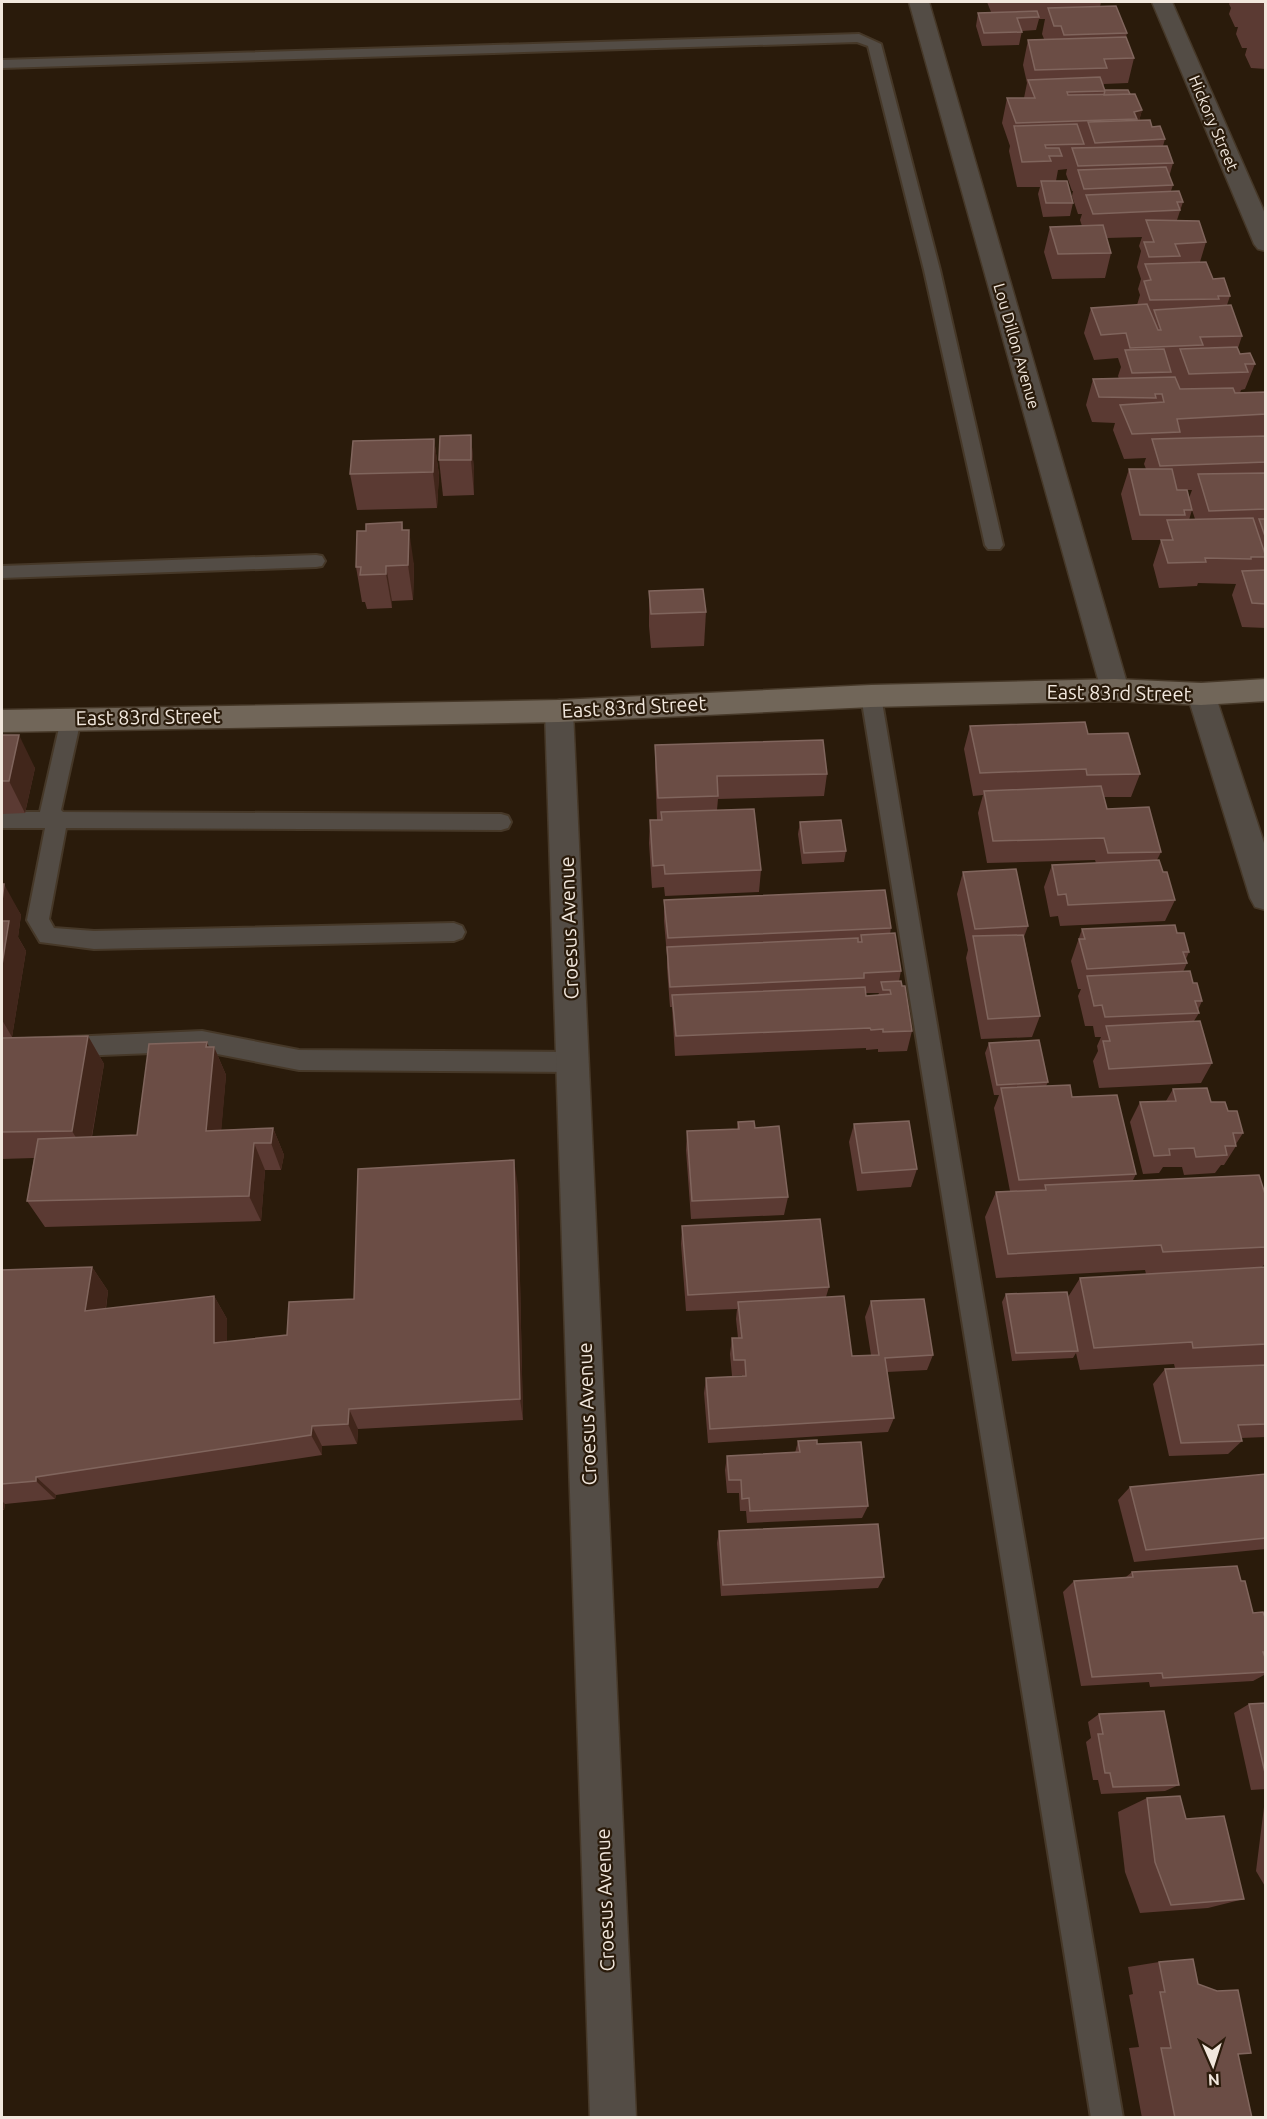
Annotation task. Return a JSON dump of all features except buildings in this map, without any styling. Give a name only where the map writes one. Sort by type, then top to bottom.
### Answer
[{"type":"street","name":"Lou Dillon Avenue","points":[[919,2],[1115,690]]},
{"type":"street","name":"Hickory Street","points":[[1162,2],[1266,244]]},
{"type":"street","name":"East 83rd Street","points":[[2,721],[559,711],[871,696],[1115,690],[1201,694],[1266,690]]},
{"type":"street","points":[[1201,694],[1266,897]]},
{"type":"street","name":"Croesus Avenue","points":[[559,711],[613,2118]]},
{"type":"lane","points":[[2,64],[859,38],[874,44],[933,270],[994,545]]},
{"type":"lane","points":[[2,572],[316,561]]},
{"type":"lane","points":[[871,696],[1107,2118]]},
{"type":"lane","points":[[57,819],[51,813],[71,719]]},
{"type":"lane","points":[[57,819],[38,920],[48,936],[94,940],[454,932]]},
{"type":"lane","points":[[2,820],[501,822]]},
{"type":"lane","points":[[2,1050],[202,1041],[299,1060],[574,1062]]}]
